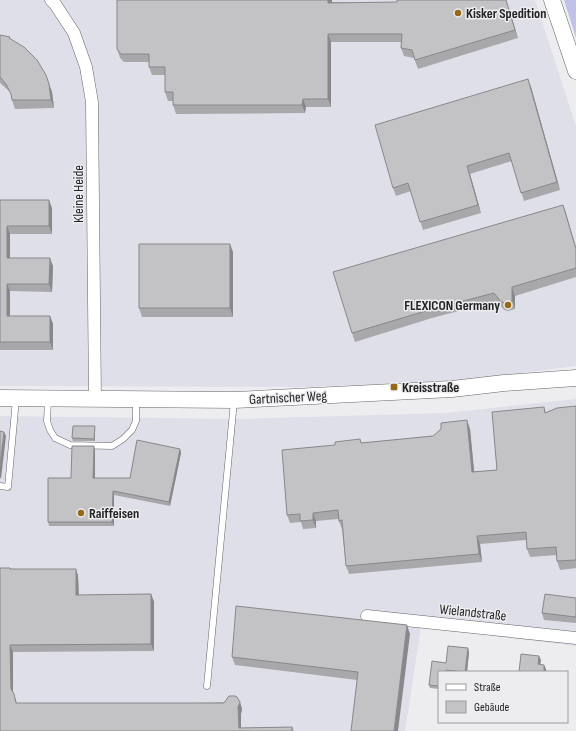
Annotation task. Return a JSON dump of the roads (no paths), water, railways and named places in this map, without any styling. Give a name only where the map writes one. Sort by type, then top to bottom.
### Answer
[{"type":"street","name":"Kleine Heide","points":[[51,0],[74,33],[86,67],[92,102],[95,399]]},
{"type":"street","points":[[552,0],[576,71]]},
{"type":"street","name":"Gartnischer Weg","points":[[0,398],[234,400],[452,389],[504,383],[576,378]]},
{"type":"street","name":"Wielandstraße","points":[[367,616],[576,638]]},
{"type":"lane","points":[[0,486],[8,487],[16,398]]},
{"type":"lane","points":[[48,398],[48,421],[50,430],[55,438],[70,445],[112,446],[123,439],[132,430],[136,420],[136,399]]},
{"type":"lane","points":[[207,686],[234,400]]},
{"type":"place","name":"Kisker Spedition","points":[[458,13]]},
{"type":"place","name":"FLEXICON Germany","points":[[508,305]]},
{"type":"place","name":"Kreisstraße","points":[[394,387]]},
{"type":"place","name":"Raiffeisen","points":[[81,513]]}]
